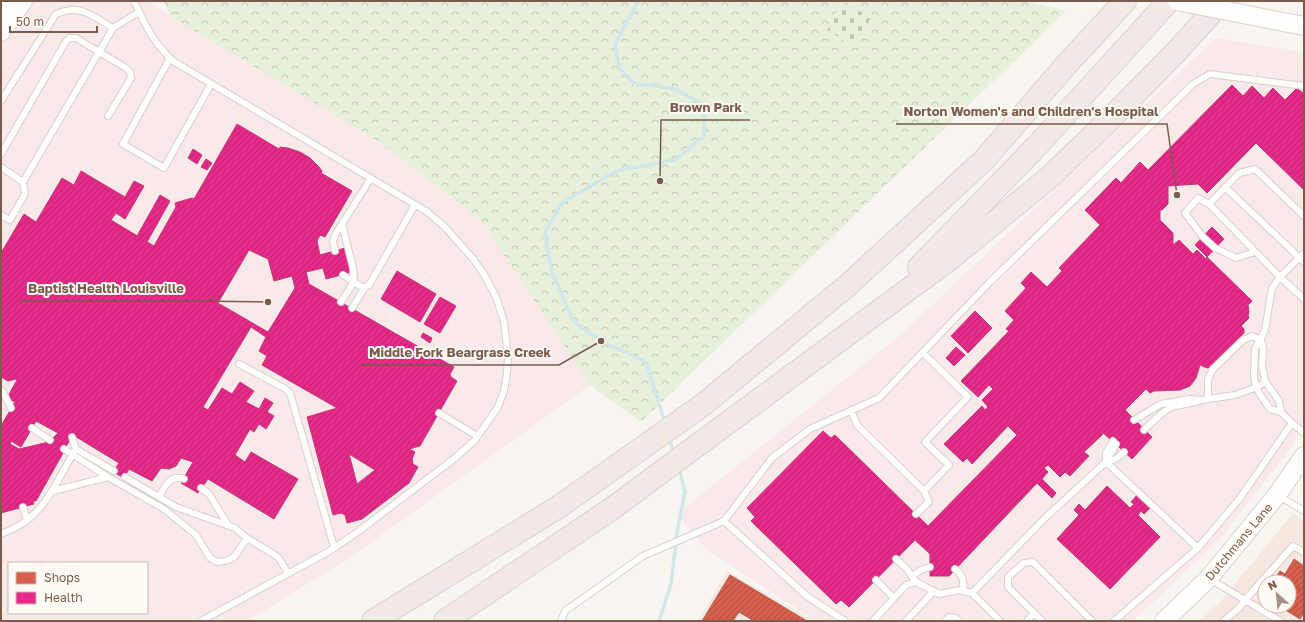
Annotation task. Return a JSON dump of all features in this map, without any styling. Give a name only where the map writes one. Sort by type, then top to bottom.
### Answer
[{"type":"highway","points":[[373,621],[560,506],[638,451],[695,410],[848,285],[984,160],[1067,64],[1125,1]]},
{"type":"highway","points":[[862,323],[936,250],[1034,149],[1169,1]]},
{"type":"highway","points":[[445,621],[610,510],[951,258],[1050,176],[1107,122],[1178,50],[1222,1]]},
{"type":"street","points":[[1,6],[5,1]]},
{"type":"street","points":[[1,32],[23,1]]},
{"type":"street","points":[[1177,1],[1304,26]]},
{"type":"street","name":"Dutchmans Lane","points":[[1164,621],[1209,578],[1277,495],[1304,456]]},
{"type":"lane","points":[[134,1],[150,34],[159,47],[170,58],[211,84],[426,211],[444,226],[474,260],[485,276],[496,297],[504,320],[508,358],[504,391],[498,406],[477,436],[449,463],[359,532],[201,621]]},
{"type":"lane","points":[[139,12],[140,1]]},
{"type":"lane","points":[[1,101],[56,14],[66,9],[80,9],[113,28]]},
{"type":"lane","points":[[1,215],[10,220],[25,194],[23,182],[113,28],[139,12]]},
{"type":"lane","points":[[1,154],[69,38],[76,38],[130,72],[131,78],[108,116]]},
{"type":"lane","points":[[170,58],[123,144],[164,168],[211,84]]},
{"type":"lane","points":[[561,621],[565,611],[643,556],[724,521],[772,458],[810,429],[879,398],[989,283],[1193,84],[1210,74],[1304,86]]},
{"type":"lane","points":[[1,167],[23,182]]},
{"type":"lane","points":[[1209,204],[1239,172],[1255,169],[1304,216]]},
{"type":"lane","points":[[335,251],[333,241],[335,235],[371,178]]},
{"type":"lane","points":[[1225,187],[1302,258],[1280,277],[1272,288],[1265,330],[1255,349],[1254,376],[1257,387],[1270,409],[1281,412],[1304,433]]},
{"type":"lane","points":[[1255,252],[1236,258],[1216,248],[1203,237],[1184,213],[1198,198],[1209,204],[1304,300]]},
{"type":"lane","points":[[352,308],[365,287],[369,285],[416,205]]},
{"type":"lane","points":[[341,302],[354,282],[353,268],[342,224]]},
{"type":"lane","points":[[343,274],[363,288],[365,287]]},
{"type":"lane","points":[[1205,399],[1208,378],[1213,369],[1243,340],[1252,336],[1261,340]]},
{"type":"lane","points":[[1261,340],[1263,349],[1262,365],[1266,382],[1279,401],[1281,412]]},
{"type":"lane","points":[[923,353],[968,398],[925,442],[949,465],[924,491]]},
{"type":"lane","points":[[239,364],[284,388],[290,393],[334,547]]},
{"type":"lane","points":[[1136,421],[1161,404],[1190,399],[1205,399],[1235,395],[1266,382]]},
{"type":"lane","points":[[4,392],[12,408]]},
{"type":"lane","points":[[1144,430],[1165,411],[1173,407],[1193,404],[1205,399]]},
{"type":"lane","points":[[852,410],[857,425],[924,491],[929,502],[916,514]]},
{"type":"lane","points":[[439,413],[477,436]]},
{"type":"lane","points":[[1114,621],[1198,548],[1240,498],[1292,423]]},
{"type":"lane","points":[[32,428],[50,440]]},
{"type":"lane","points":[[72,437],[76,449],[114,471]]},
{"type":"lane","points":[[1115,442],[1106,453],[1106,462],[1198,548]]},
{"type":"lane","points":[[64,449],[108,477],[164,509],[196,535],[210,558],[217,562],[226,561],[234,557],[247,538]]},
{"type":"lane","points":[[1,534],[14,529],[32,517],[53,492],[76,449]]},
{"type":"lane","points":[[972,593],[1046,517],[1084,481],[1106,462],[1116,459],[1124,452]]},
{"type":"lane","points":[[53,492],[108,477]]},
{"type":"lane","points":[[125,477],[176,506],[235,528],[247,538],[278,557],[288,573]]},
{"type":"lane","points":[[159,497],[167,483],[172,478],[179,477],[184,479]]},
{"type":"lane","points":[[201,488],[209,494],[228,525]]},
{"type":"lane","points":[[1277,495],[1304,511]]},
{"type":"lane","points":[[23,507],[27,520]]},
{"type":"lane","points":[[164,509],[186,510]]},
{"type":"lane","points":[[724,521],[808,597],[845,621]]},
{"type":"lane","points":[[1225,621],[1240,607],[1293,546],[1304,552]]},
{"type":"lane","points":[[896,559],[907,569],[916,582],[939,594],[959,590],[972,593],[1000,621]]},
{"type":"lane","points":[[1042,621],[1008,587],[1008,577],[1024,563],[1033,562],[1088,620]]},
{"type":"lane","points":[[912,576],[921,570],[930,567]]},
{"type":"lane","points":[[955,569],[962,574],[964,583],[963,591]]},
{"type":"lane","points":[[1209,578],[1280,621]]},
{"type":"lane","points":[[876,580],[894,598]]},
{"type":"lane","points":[[873,621],[906,585],[916,582]]},
{"type":"lane","points":[[906,621],[934,591]]},
{"type":"lane","points":[[1027,621],[1034,613]]},
{"type":"lane","points":[[945,621],[949,617],[956,618],[959,621]]},
{"type":"shaded area","points":[[1,1],[149,1],[170,16],[378,141],[481,220],[590,385],[345,561],[247,621],[1,621]]},
{"type":"shaded area","points":[[1216,38],[1304,52],[1304,423],[1292,446],[1220,539],[1133,621],[816,621],[706,549],[677,514],[897,338]]},
{"type":"shaded area","points":[[1293,513],[1304,521],[1304,621],[1198,621],[1221,601]]},
{"type":"shaded area","points":[[727,571],[814,621],[698,621]]},
{"type":"green space","points":[[164,1],[1025,1],[1066,11],[641,422],[590,385],[481,220],[378,141],[170,16]]},
{"type":"green space","points":[[842,2],[871,17],[856,46],[827,31]]},
{"type":"building: Shops","points":[[1294,559],[1304,566],[1304,613],[1300,619],[1292,614],[1297,614],[1297,574],[1285,574]]},
{"type":"building: Shops","points":[[1280,571],[1285,574],[1278,574]]},
{"type":"building: Shops","points":[[730,575],[807,621],[754,621],[739,612],[733,621],[702,621]]},
{"type":"building: Health","points":[[1232,85],[1243,96],[1252,86],[1264,98],[1273,88],[1285,100],[1297,88],[1304,94],[1304,190],[1256,143],[1207,193],[1198,184],[1168,186],[1168,204],[1160,210],[1160,220],[1173,233],[1173,245],[1179,240],[1193,254],[1197,250],[1206,259],[1207,257],[1252,301],[1248,305],[1249,318],[1241,326],[1244,329],[1244,333],[1210,367],[1207,368],[1200,365],[1196,378],[1190,386],[1180,390],[1154,391],[1150,393],[1146,389],[1125,410],[1152,437],[1132,459],[1101,431],[1103,434],[1084,452],[1089,456],[1070,476],[1065,472],[1060,477],[1048,465],[1044,468],[1048,472],[1042,479],[1056,493],[1052,498],[1037,483],[949,576],[930,576],[930,554],[915,540],[849,607],[841,600],[836,604],[751,521],[755,517],[747,508],[823,431],[831,438],[835,435],[928,526],[1017,435],[1008,426],[972,464],[967,458],[963,462],[944,444],[982,406],[985,410],[988,407],[982,400],[993,389],[989,385],[978,397],[961,381],[1009,331],[1006,329],[1014,320],[1005,311],[1026,288],[1021,283],[1031,272],[1047,287],[1062,271],[1059,268],[1100,225],[1085,210],[1116,178],[1121,183],[1140,162],[1148,170]]},
{"type":"building: Health","points":[[237,124],[279,149],[280,147],[288,148],[300,152],[310,158],[319,167],[322,171],[321,173],[352,191],[325,237],[320,235],[317,241],[320,255],[345,248],[352,272],[326,279],[323,268],[306,272],[309,284],[454,367],[450,374],[451,377],[457,381],[420,446],[409,449],[415,452],[412,459],[413,464],[418,467],[409,483],[362,519],[347,523],[345,515],[341,513],[333,515],[307,417],[337,408],[262,365],[267,356],[259,351],[266,337],[251,327],[203,407],[208,410],[222,388],[232,394],[240,382],[254,391],[246,402],[259,409],[265,398],[273,403],[267,412],[274,416],[266,429],[259,424],[254,432],[250,429],[235,455],[245,462],[251,452],[298,479],[274,519],[208,479],[198,493],[181,483],[193,462],[181,458],[176,466],[169,469],[161,468],[152,481],[129,469],[124,478],[113,472],[119,463],[73,435],[36,501],[33,501],[34,504],[1,513],[1,426],[15,402],[7,398],[17,380],[8,381],[1,377],[1,253],[24,214],[36,222],[62,178],[74,185],[81,171],[125,197],[134,181],[144,186],[125,219],[116,213],[111,220],[154,246],[176,207],[175,203],[192,198],[194,199]],"holes":[[[249,250],[268,259],[274,281],[292,276],[295,288],[268,332],[218,303]],[[36,421],[58,433],[49,442],[19,449],[10,444],[11,441],[21,447]],[[349,454],[375,470],[357,484]]]},
{"type":"building: Health","points":[[193,149],[202,155],[197,164],[188,158]]},
{"type":"building: Health","points":[[206,159],[212,163],[207,170],[201,167]]},
{"type":"building: Health","points":[[160,195],[170,201],[147,242],[137,236]]},
{"type":"building: Health","points":[[1212,227],[1224,239],[1207,257],[1195,245]]},
{"type":"building: Health","points":[[397,271],[436,294],[420,322],[381,299]]},
{"type":"building: Health","points":[[440,297],[456,306],[440,333],[424,324]]},
{"type":"building: Health","points":[[975,311],[992,328],[968,353],[951,336]]},
{"type":"building: Health","points":[[423,333],[432,338],[430,343],[421,337]]},
{"type":"building: Health","points":[[956,347],[965,355],[954,366],[946,358]]},
{"type":"building: Health","points":[[1107,486],[1130,508],[1134,504],[1131,502],[1138,494],[1151,507],[1144,514],[1141,511],[1138,515],[1160,537],[1110,589],[1057,539],[1079,515],[1074,510],[1079,504],[1085,510]]},
{"type":"waterway","points":[[638,1],[615,45],[619,68],[634,83],[675,89],[704,105],[704,136],[675,160],[616,171],[562,203],[545,232],[551,270],[573,321],[601,341],[646,362],[665,423]]},
{"type":"waterway","points":[[669,438],[674,453]]},
{"type":"waterway","points":[[659,621],[671,584],[678,527],[685,491],[679,469]]},
{"type":"place","name":"Brown Park","points":[[660,181]]},
{"type":"place","name":"Norton Women's and Children's Hospital","points":[[1177,195]]},
{"type":"place","name":"Baptist Health Louisville","points":[[268,302]]},
{"type":"place","name":"Middle Fork Beargrass Creek","points":[[601,341]]}]
